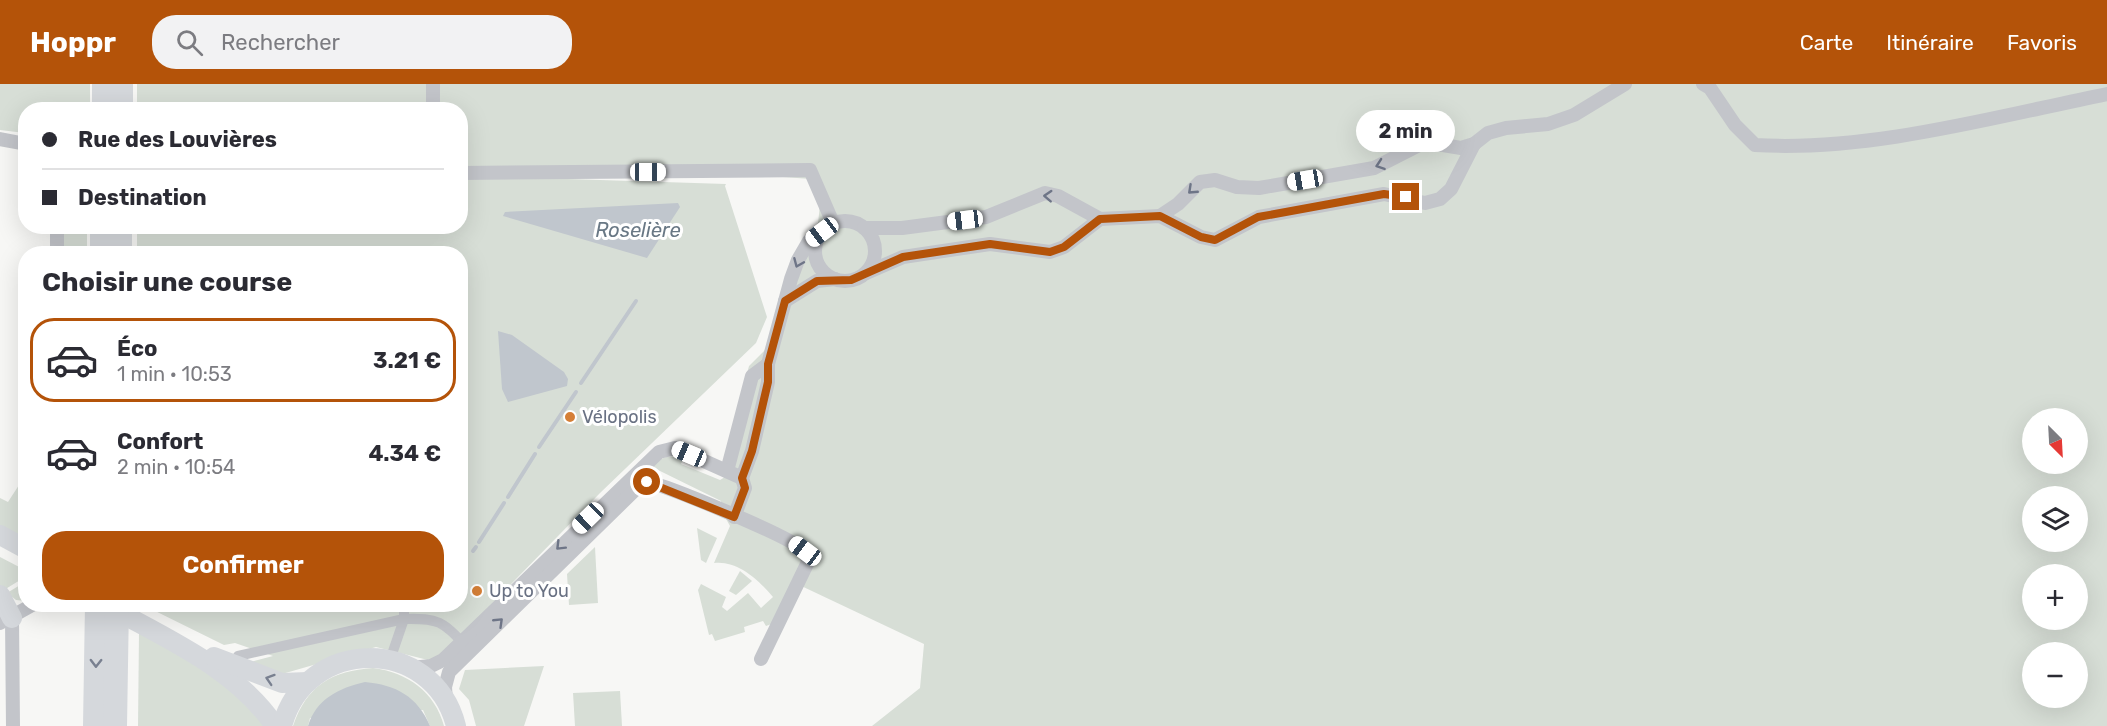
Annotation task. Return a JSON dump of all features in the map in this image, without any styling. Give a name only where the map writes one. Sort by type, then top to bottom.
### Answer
[{"type":"highway","points":[[104,84],[104,102]]},
{"type":"highway","points":[[121,84],[121,102]]},
{"type":"highway","points":[[95,726],[97,612]]},
{"type":"highway","points":[[115,726],[117,612]]},
{"type":"main road","points":[[0,596],[6,621]]},
{"type":"main road","points":[[123,612],[234,667],[282,683],[308,682]]},
{"type":"main road","points":[[137,612],[229,678],[255,700],[275,726]]},
{"type":"main road","points":[[282,726],[292,702],[308,682],[324,670],[342,662],[367,658],[390,660],[411,668],[431,683],[446,701],[456,726]]},
{"type":"street","points":[[433,84],[433,102]]},
{"type":"street","points":[[1160,216],[1178,204],[1200,182],[1215,180],[1237,187],[1259,188],[1374,168],[1425,142],[1461,148],[1474,144],[1488,133],[1506,128],[1548,124],[1574,115],[1624,84]]},
{"type":"street","points":[[1703,84],[1710,88],[1735,125],[1755,145],[1802,148],[1867,140],[2107,94]]},
{"type":"street","points":[[0,139],[18,142]]},
{"type":"street","points":[[864,228],[902,228],[986,217],[1045,194],[1058,196],[1100,219],[1160,216],[1201,237],[1215,240],[1258,217],[1384,194],[1425,203],[1440,200],[1451,189],[1474,144]]},
{"type":"street","points":[[1444,145],[1456,157],[1460,172]]},
{"type":"street","points":[[468,174],[810,170],[833,223]]},
{"type":"street","points":[[785,301],[817,281],[851,280],[903,257],[990,244],[1050,252],[1064,247],[1100,219]]},
{"type":"street","points":[[734,517],[745,488],[742,478],[752,451],[762,410],[768,382],[768,364],[798,260],[809,242],[833,223],[849,221],[864,228],[871,235],[875,255],[866,273]]},
{"type":"street","points":[[822,232],[815,250],[816,259],[820,268],[835,279]]},
{"type":"street","points":[[727,471],[735,448],[743,405],[752,375],[768,364]]},
{"type":"street","points":[[743,405],[755,400],[761,404],[762,410]]},
{"type":"street","points":[[446,701],[447,676],[466,647],[659,452],[675,448],[742,478]]},
{"type":"street","points":[[411,668],[438,663],[466,647],[640,485],[654,483],[795,543],[805,551],[808,562],[761,659]]},
{"type":"street","points":[[13,726],[6,621],[21,612]]},
{"type":"street","points":[[390,660],[404,619],[404,612]]},
{"type":"street","points":[[238,656],[404,619],[431,618],[446,626],[466,647]]},
{"type":"shaded area","points":[[0,84],[90,84],[90,102],[18,102],[18,132],[0,130]]},
{"type":"shaded area","points":[[137,84],[2107,84],[2107,726],[872,726],[920,688],[924,644],[795,583],[777,622],[766,626],[763,621],[744,627],[745,632],[715,641],[712,634],[709,635],[698,590],[701,584],[726,597],[722,607],[727,611],[748,593],[761,608],[773,597],[747,572],[731,565],[714,563],[730,526],[719,506],[721,501],[658,470],[648,468],[660,460],[672,457],[683,459],[681,464],[720,480],[725,477],[728,445],[749,366],[767,348],[802,244],[818,223],[820,205],[811,179],[769,176],[537,178],[726,184],[767,317],[756,343],[600,493],[440,657],[428,660],[376,647],[282,674],[243,664],[273,656],[235,643],[224,645],[157,612],[468,612],[468,246],[137,246],[137,234],[468,234],[468,102],[137,102]]},
{"type":"shaded area","points":[[64,234],[87,234],[87,246],[63,246]]},
{"type":"shaded area","points":[[18,487],[18,536],[0,526],[0,498],[8,502]]},
{"type":"shaded area","points":[[697,528],[717,538],[706,563],[701,560]]},
{"type":"shaded area","points":[[595,547],[598,603],[569,605],[567,574]]},
{"type":"shaded area","points":[[0,557],[18,566],[18,581],[4,590],[0,587]]},
{"type":"shaded area","points":[[740,571],[752,581],[736,595],[729,591]]},
{"type":"shaded area","points":[[18,586],[18,600],[16,600],[7,593]]},
{"type":"shaded area","points":[[139,633],[207,666],[266,726],[138,726]]},
{"type":"shaded area","points":[[544,666],[524,726],[476,726],[469,700],[459,689],[465,670]]},
{"type":"shaded area","points":[[373,668],[397,674],[418,686],[434,703],[444,726],[430,726],[423,710],[310,718],[308,726],[293,726],[306,700],[323,683],[345,673]]},
{"type":"shaded area","points":[[620,691],[622,726],[575,726],[573,693]]},
{"type":"water","name":"Roselière","points":[[678,203],[680,207],[647,258],[503,216],[505,212]]},
{"type":"water","points":[[498,331],[512,335],[564,372],[568,379],[567,386],[508,402],[502,389]]},
{"type":"water","points":[[365,682],[396,689],[404,694],[419,707],[430,726],[308,726],[317,709],[330,696]]},
{"type":"waterway","points":[[581,383],[636,301]]},
{"type":"waterway","points":[[539,447],[576,392]]},
{"type":"waterway","points":[[508,497],[535,454]]},
{"type":"waterway","points":[[479,542],[504,503]]},
{"type":"waterway","points":[[473,551],[476,547]]},
{"type":"place","name":"Vélopolis","points":[[570,417]]},
{"type":"place","name":"Up to You","points":[[477,591]]},
{"type":"route","points":[[647,482],[734,517],[745,488],[742,478],[752,451],[768,382],[768,364],[785,301],[817,281],[851,280],[903,257],[990,244],[1050,252],[1064,247],[1100,219],[1160,216],[1201,237],[1215,240],[1227,236],[1258,217],[1384,194],[1406,197]]}]
